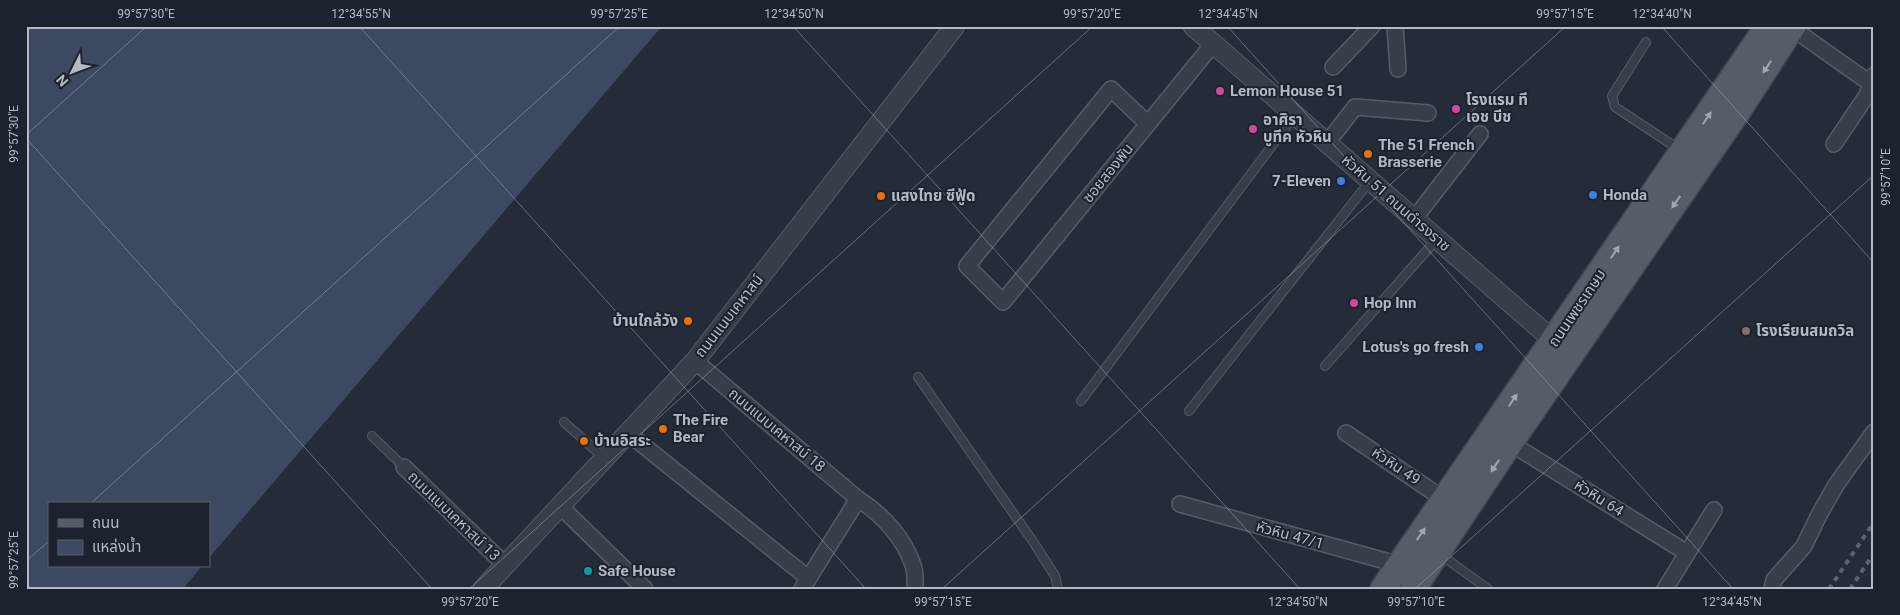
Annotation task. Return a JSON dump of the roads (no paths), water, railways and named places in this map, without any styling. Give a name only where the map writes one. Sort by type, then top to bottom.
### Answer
[{"type":"main road","name":"ถนนเพชรเกษม","points":[[1383,589],[1445,500],[1563,347],[1785,27]]},
{"type":"main road","name":"ถนนเพชรเกษม","points":[[1413,589],[1510,443],[1563,347]]},
{"type":"street","name":"ถนนแนบเคหาสน์","points":[[483,589],[695,360],[954,26]]},
{"type":"street","name":"หัวหิน 51 ถนนดำรงราช","points":[[1194,26],[1563,347]]},
{"type":"street","points":[[1333,67],[1372,26]]},
{"type":"street","points":[[1394,26],[1398,69]]},
{"type":"street","points":[[1785,27],[1873,82],[1867,95],[1834,144]]},
{"type":"street","name":"ซอยสองพัน","points":[[1148,124],[1111,89],[967,266],[1003,302],[1148,124],[1213,44]]},
{"type":"street","points":[[1327,143],[1355,107],[1428,113]]},
{"type":"street","points":[[1414,219],[1480,134]]},
{"type":"street","name":"ถนนแนบเคหาสน์ 18","points":[[695,360],[871,507],[892,528],[914,566],[915,589]]},
{"type":"street","points":[[1772,589],[1774,580],[1804,546],[1836,485],[1874,432]]},
{"type":"street","points":[[628,433],[805,584],[858,498]]},
{"type":"street","name":"หัวหิน 49","points":[[1346,433],[1445,500]]},
{"type":"street","name":"หัวหิน 64","points":[[1510,443],[1687,553]]},
{"type":"street","name":"ถนนแนบเคหาสน์ 13","points":[[404,467],[505,565]]},
{"type":"street","name":"หัวหิน 47/1","points":[[1180,504],[1400,565]]},
{"type":"street","points":[[560,506],[645,589]]},
{"type":"street","points":[[1665,589],[1714,510]]},
{"type":"lane","points":[[1646,42],[1612,96],[1615,106],[1693,159]]},
{"type":"lane","points":[[1082,401],[1295,115]]},
{"type":"lane","points":[[1189,411],[1370,180]]},
{"type":"lane","points":[[1325,366],[1437,239]]},
{"type":"lane","points":[[918,377],[1034,543],[1055,576],[1058,589]]},
{"type":"lane","points":[[564,422],[604,458]]},
{"type":"lane","points":[[372,436],[404,467]]},
{"type":"lane","points":[[1438,553],[1488,589]]},
{"type":"water","points":[[26,26],[662,26],[210,557],[210,502],[48,502],[48,568],[200,568],[183,589],[26,589]]},
{"type":"railway","points":[[1829,589],[1874,522]]},
{"type":"railway","points":[[1850,589],[1874,553]]},
{"type":"place","name":"Lemon House 51","points":[[1220,91]]},
{"type":"place","name":"โรงแรม ที เอช บีช","points":[[1456,109]]},
{"type":"place","name":"อาศิรา บูทีค หัวหิน","points":[[1253,129]]},
{"type":"place","name":"The 51 French Brasserie","points":[[1368,154]]},
{"type":"place","name":"7-Eleven","points":[[1341,181]]},
{"type":"place","name":"Honda","points":[[1593,195]]},
{"type":"place","name":"แสงไทย ซีฟู้ด","points":[[881,196]]},
{"type":"place","name":"Hop Inn","points":[[1354,303]]},
{"type":"place","name":"บ้านใกล้วัง","points":[[688,321]]},
{"type":"place","name":"โรงเรียนสมถวิล","points":[[1746,331]]},
{"type":"place","name":"Lotus's go fresh","points":[[1479,347]]},
{"type":"place","name":"The Fire Bear","points":[[663,429]]},
{"type":"place","name":"บ้านอิสระ","points":[[584,441]]},
{"type":"place","name":"Safe House","points":[[588,571]]}]
